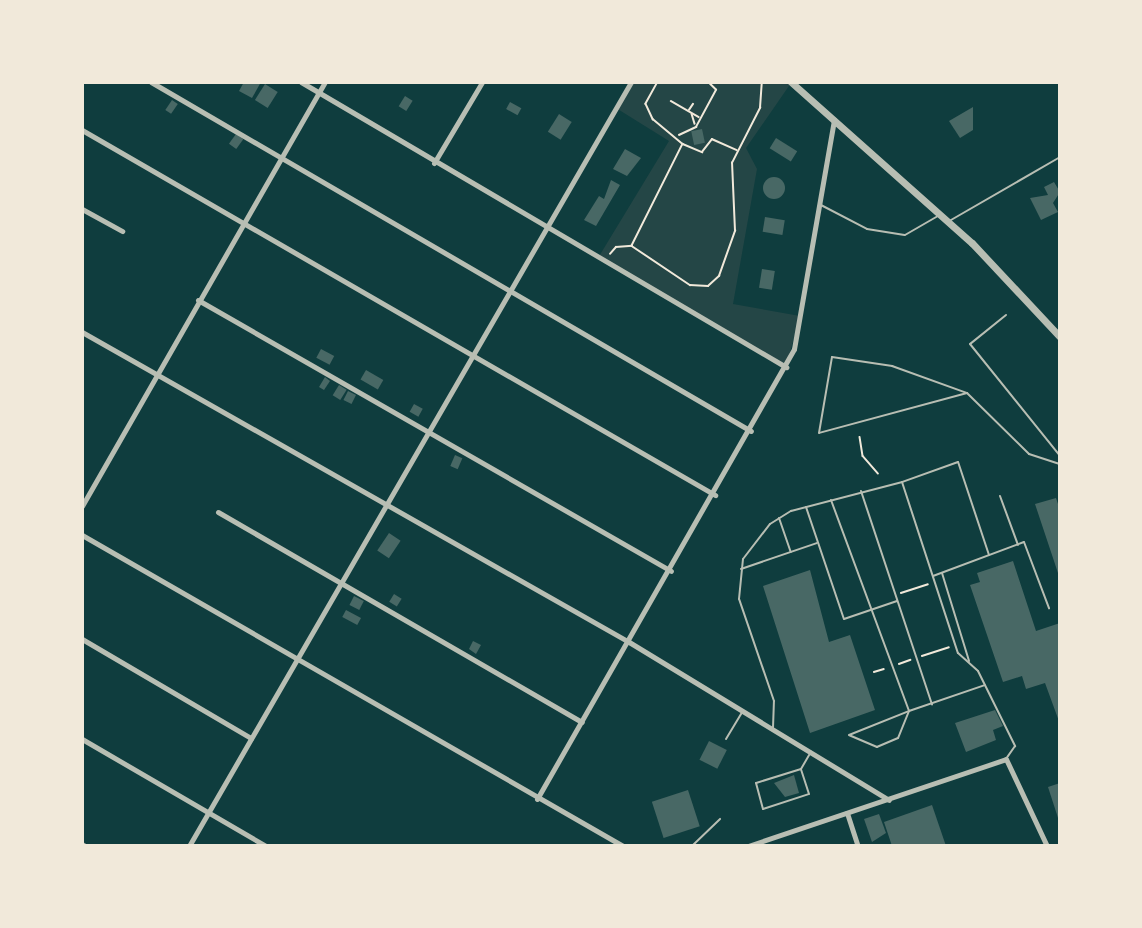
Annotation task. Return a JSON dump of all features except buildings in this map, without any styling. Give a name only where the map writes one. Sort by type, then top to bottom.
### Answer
[{"type":"street","points":[[151,82],[750,430]]},
{"type":"street","points":[[301,82],[434,163],[786,367]]},
{"type":"street","points":[[82,506],[325,82]]},
{"type":"street","points":[[434,163],[482,82]]},
{"type":"street","points":[[189,846],[631,82]]},
{"type":"street","points":[[791,82],[940,214],[1059,337]]},
{"type":"street","points":[[537,799],[715,495],[786,367],[798,332],[834,119]]},
{"type":"street","points":[[82,130],[244,220],[715,495]]},
{"type":"street","points":[[82,209],[122,231]]},
{"type":"street","points":[[198,300],[671,570]]},
{"type":"street","points":[[82,332],[385,506],[629,642],[889,800]]},
{"type":"street","points":[[218,512],[582,722]]},
{"type":"street","points":[[82,535],[537,799],[623,846]]},
{"type":"street","points":[[82,639],[251,738]]},
{"type":"street","points":[[82,739],[266,846]]},
{"type":"street","points":[[748,846],[1006,759],[1047,846]]},
{"type":"street","points":[[847,813],[858,846]]},
{"type":"lane","points":[[948,222],[1059,157]]},
{"type":"lane","points":[[819,204],[867,229],[905,235],[940,214]]},
{"type":"lane","points":[[1006,315],[970,344],[1059,456]]},
{"type":"lane","points":[[967,393],[819,433],[832,357],[892,366],[967,393],[1029,454],[1059,464]]},
{"type":"lane","points":[[773,728],[774,701],[739,599],[741,569],[750,550],[779,518],[831,499],[902,482],[958,462],[989,555]]},
{"type":"lane","points":[[902,482],[955,645],[969,661],[985,686],[1015,746],[1006,759]]},
{"type":"lane","points":[[861,491],[932,704]]},
{"type":"lane","points":[[1000,496],[1018,545]]},
{"type":"lane","points":[[831,499],[909,711],[898,738],[877,747],[849,735],[909,711],[985,686]]},
{"type":"lane","points":[[806,507],[843,619],[897,601]]},
{"type":"lane","points":[[779,518],[791,552]]},
{"type":"lane","points":[[933,576],[1024,542],[1049,608]]},
{"type":"lane","points":[[741,569],[818,543]]},
{"type":"lane","points":[[941,573],[969,661]]},
{"type":"lane","points":[[726,739],[743,711]]},
{"type":"lane","points":[[801,769],[809,794],[763,809],[756,783],[801,769],[811,752]]},
{"type":"lane","points":[[692,846],[720,819]]},
{"type":"path","points":[[658,82],[647,108],[683,144],[702,152],[712,138],[736,150]]},
{"type":"path","points":[[677,136],[695,124],[716,90],[708,82]]},
{"type":"path","points":[[606,262],[616,248],[632,246],[690,285],[708,286],[719,276],[735,231],[736,150],[760,108],[762,82]]},
{"type":"path","points":[[671,101],[700,117]]},
{"type":"path","points":[[693,104],[690,112],[695,124]]},
{"type":"path","points":[[632,246],[683,144]]},
{"type":"path","points":[[860,437],[863,456],[878,472]]},
{"type":"path","points":[[899,594],[934,582]]},
{"type":"path","points":[[921,656],[955,645]]},
{"type":"path","points":[[894,666],[910,660]]},
{"type":"path","points":[[874,672],[884,669]]},
{"type":"shaded area","points":[[631,83],[791,83],[746,148],[757,169],[733,304],[800,316],[786,367],[598,258],[669,141],[616,108]]}]
